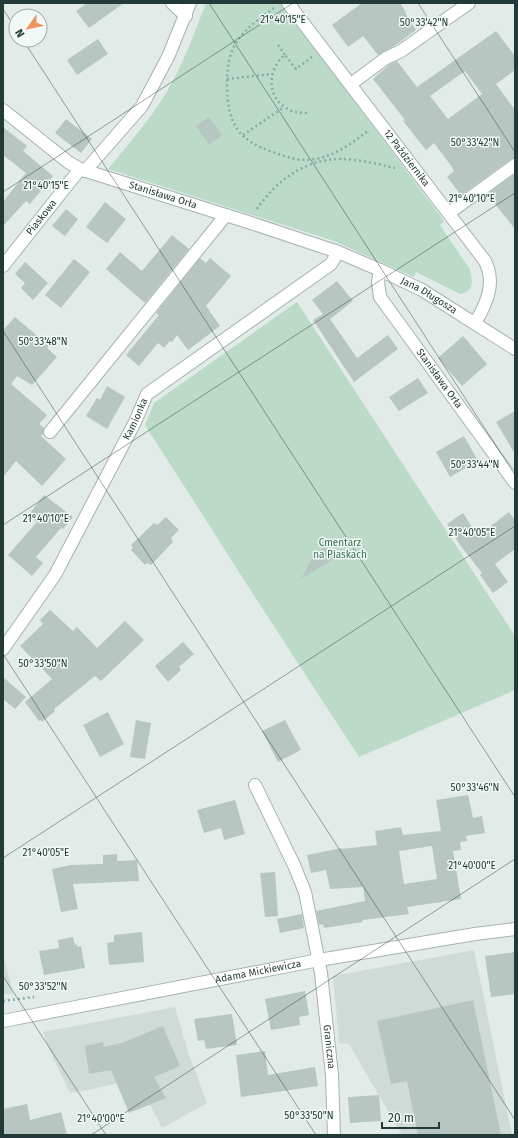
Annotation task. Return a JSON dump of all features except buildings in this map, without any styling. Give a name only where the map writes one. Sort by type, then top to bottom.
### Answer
[{"type":"street","points":[[172,3],[186,16]]},
{"type":"street","name":"Piaskowa","points":[[3,266],[83,170],[142,106],[168,57],[186,16],[190,3]]},
{"type":"street","points":[[351,84],[386,58],[401,52],[469,3]]},
{"type":"street","name":"12 Października","points":[[282,5],[351,84],[479,252],[489,269],[491,278],[485,304],[475,323]]},
{"type":"street","name":"Stanisława Orła","points":[[3,110],[68,162],[83,170],[338,252]]},
{"type":"street","points":[[449,213],[515,165]]},
{"type":"street","points":[[50,432],[226,215]]},
{"type":"street","name":"Jana Długosza","points":[[338,252],[422,290],[515,349]]},
{"type":"street","name":"Kamionka","points":[[3,650],[55,575],[135,422],[147,394],[331,264],[338,252]]},
{"type":"street","name":"Stanisława Orła","points":[[380,270],[378,282],[380,297],[515,483]]},
{"type":"street","name":"Graniczna","points":[[255,785],[294,865],[305,892],[321,973],[332,1075],[334,1135]]},
{"type":"street","name":"Adama Mickiewicza","points":[[3,1021],[319,960],[467,935],[515,929]]},
{"type":"path","points":[[282,5],[251,26],[236,43],[227,65],[230,115],[238,130],[261,148],[285,157],[302,160],[341,159],[401,169]]},
{"type":"path","points":[[278,45],[296,69],[314,56]]},
{"type":"path","points":[[285,54],[278,61],[272,74],[271,81],[273,92],[284,107],[298,113],[307,113]]},
{"type":"path","points":[[227,79],[272,74]]},
{"type":"path","points":[[243,135],[284,107]]},
{"type":"path","points":[[251,223],[256,211],[272,188],[296,171],[338,151],[371,129]]},
{"type":"shaded area","points":[[474,950],[512,1135],[402,1135],[349,1044],[339,1043],[333,976]]},
{"type":"shaded area","points":[[3,954],[13,994],[3,994]]},
{"type":"shaded area","points":[[175,1007],[188,1052],[207,1103],[162,1128],[137,1079],[70,1093],[49,1049],[43,1032]]},
{"type":"green space","points":[[206,3],[281,3],[444,221],[440,225],[469,268],[472,284],[465,293],[460,294],[416,272],[414,277],[334,241],[108,169],[146,122],[166,93],[193,38]]},
{"type":"green space","name":"Cmentarz na Piaskach","points":[[297,302],[515,636],[515,690],[359,757],[145,425],[154,403]]}]
